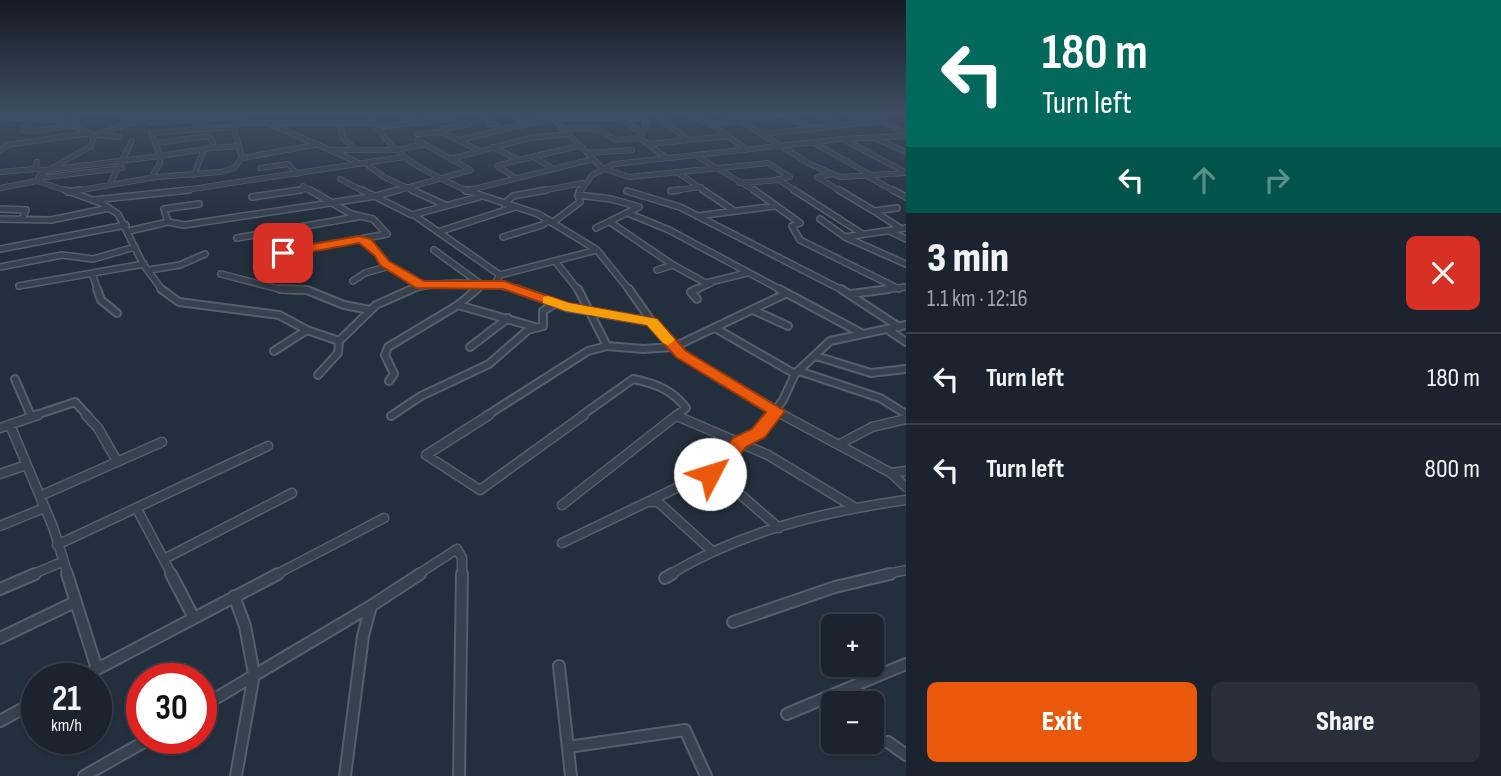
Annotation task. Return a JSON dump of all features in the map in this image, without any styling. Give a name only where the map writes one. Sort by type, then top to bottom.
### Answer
[{"type":"street","points":[[38,180],[47,170],[87,149]]},
{"type":"street","points":[[110,184],[122,168],[128,149]]},
{"type":"street","points":[[151,178],[160,163],[158,149]]},
{"type":"street","points":[[0,172],[47,170],[203,149]]},
{"type":"street","points":[[194,175],[204,149]]},
{"type":"street","points":[[67,192],[151,178],[228,171],[239,164],[242,158],[240,149]]},
{"type":"street","points":[[242,158],[291,149]]},
{"type":"street","points":[[331,150],[350,149]]},
{"type":"street","points":[[364,149],[401,149]]},
{"type":"street","points":[[0,249],[168,222],[184,225],[332,204],[376,196],[471,170],[434,149]]},
{"type":"street","points":[[450,159],[485,149]]},
{"type":"street","points":[[497,149],[519,160]]},
{"type":"street","points":[[516,178],[497,166],[565,149]]},
{"type":"street","points":[[582,149],[602,168],[629,177],[769,163],[790,177],[738,183]]},
{"type":"street","points":[[655,149],[665,157]]},
{"type":"street","points":[[504,204],[513,196],[583,183],[602,168],[625,162],[755,149]]},
{"type":"street","points":[[784,149],[842,178],[905,173]]},
{"type":"street","points":[[824,149],[906,197]]},
{"type":"street","points":[[861,149],[905,173]]},
{"type":"street","points":[[331,150],[357,162]]},
{"type":"street","points":[[397,150],[414,166],[443,177],[480,197],[516,207],[551,222],[597,250],[674,347],[776,411],[891,473],[906,487]]},
{"type":"street","points":[[587,153],[632,150]]},
{"type":"street","points":[[695,155],[800,223],[792,226],[800,240],[903,288]]},
{"type":"street","points":[[533,157],[554,169]]},
{"type":"street","points":[[92,200],[217,187],[357,162],[404,158]]},
{"type":"street","points":[[466,191],[593,159]]},
{"type":"street","points":[[35,169],[37,162]]},
{"type":"street","points":[[260,168],[288,164],[297,174]]},
{"type":"street","points":[[369,166],[384,177],[445,205]]},
{"type":"street","points":[[0,188],[122,168]]},
{"type":"street","points":[[677,172],[733,210]]},
{"type":"street","points":[[832,174],[817,177],[903,229]]},
{"type":"street","points":[[340,179],[414,215],[500,275]]},
{"type":"street","points":[[38,180],[110,208],[128,228],[144,264],[170,299],[279,315],[307,330],[339,341]]},
{"type":"street","points":[[774,180],[781,181],[861,233]]},
{"type":"street","points":[[503,237],[551,222],[580,202],[578,195],[583,183]]},
{"type":"street","points":[[252,197],[305,187],[332,204],[376,221],[387,233],[263,257]]},
{"type":"street","points":[[671,191],[702,187]]},
{"type":"street","points":[[611,199],[635,188]]},
{"type":"street","points":[[626,191],[666,202],[849,294],[860,296],[903,288]]},
{"type":"street","points":[[578,195],[638,206],[630,214],[596,229]]},
{"type":"street","points":[[414,215],[480,197]]},
{"type":"street","points":[[168,222],[164,209],[199,204]]},
{"type":"street","points":[[696,216],[776,206]]},
{"type":"street","points":[[438,232],[516,207]]},
{"type":"street","points":[[0,219],[48,220],[110,208]]},
{"type":"street","points":[[874,211],[897,208]]},
{"type":"street","points":[[0,209],[26,210],[22,219]]},
{"type":"street","points":[[630,214],[669,230],[862,333]]},
{"type":"street","points":[[237,237],[360,216]]},
{"type":"street","points":[[820,219],[845,237],[906,264]]},
{"type":"street","points":[[610,222],[673,265],[706,283],[715,282]]},
{"type":"street","points":[[845,237],[903,229]]},
{"type":"street","points":[[889,231],[906,239]]},
{"type":"street","points":[[359,240],[366,241],[381,255],[384,263],[421,285]]},
{"type":"street","points":[[0,243],[10,246]]},
{"type":"street","points":[[0,267],[62,255],[93,259],[135,247]]},
{"type":"street","points":[[434,250],[482,285]]},
{"type":"street","points":[[495,284],[500,275],[597,250]]},
{"type":"street","points":[[149,270],[180,265],[205,254]]},
{"type":"street","points":[[555,261],[575,280],[594,326],[607,346]]},
{"type":"street","points":[[19,286],[144,264]]},
{"type":"street","points":[[657,270],[673,265]]},
{"type":"street","points":[[353,281],[365,273],[391,266]]},
{"type":"street","points":[[92,273],[101,300],[117,313]]},
{"type":"street","points":[[697,299],[691,292],[747,273]]},
{"type":"street","points":[[221,274],[283,290],[307,290],[344,305],[370,310]]},
{"type":"street","points":[[318,375],[338,353],[339,341],[370,310],[421,285],[495,284],[556,303],[652,322]]},
{"type":"street","points":[[389,380],[394,370],[385,355],[388,347],[458,305],[482,285]]},
{"type":"street","points":[[562,505],[686,408],[678,398],[650,382],[632,379],[480,490],[426,455],[582,354],[607,346],[643,349],[674,347],[785,294]]},
{"type":"street","points":[[860,296],[902,326]]},
{"type":"street","points":[[391,416],[421,396],[489,363],[535,327],[545,324],[543,311],[556,303]]},
{"type":"street","points":[[458,305],[535,327]]},
{"type":"street","points":[[753,310],[788,326]]},
{"type":"street","points":[[470,347],[508,318]]},
{"type":"street","points":[[562,542],[720,467],[739,443],[758,433],[776,411],[797,372],[831,341],[902,326]]},
{"type":"street","points":[[715,328],[797,372],[880,398],[906,414]]},
{"type":"street","points":[[887,328],[906,342]]},
{"type":"street","points":[[274,351],[307,330]]},
{"type":"street","points":[[816,356],[858,372],[886,375],[906,369]]},
{"type":"street","points":[[15,379],[31,417]]},
{"type":"street","points":[[0,428],[69,403],[78,403],[98,428],[117,461]]},
{"type":"street","points":[[677,416],[768,455],[854,507]]},
{"type":"street","points":[[840,444],[872,427],[906,419]]},
{"type":"street","points":[[10,425],[40,496],[95,663]]},
{"type":"street","points":[[40,496],[162,442]]},
{"type":"street","points":[[57,545],[268,446]]},
{"type":"street","points":[[0,474],[26,465]]},
{"type":"street","points":[[891,473],[906,471]]},
{"type":"street","points":[[702,476],[710,474],[779,528]]},
{"type":"street","points":[[164,559],[292,494]]},
{"type":"street","points":[[665,578],[690,561],[712,551],[779,528],[854,507],[906,500]]},
{"type":"street","points":[[649,502],[658,502],[712,551]]},
{"type":"street","points":[[0,526],[44,508]]},
{"type":"street","points":[[137,509],[194,618]]},
{"type":"street","points":[[108,663],[384,518]]},
{"type":"street","points":[[217,697],[370,606],[457,549],[463,558],[459,776]]},
{"type":"street","points":[[0,589],[62,562]]},
{"type":"street","points":[[733,622],[835,587],[906,570]]},
{"type":"street","points":[[234,596],[245,626],[254,674],[236,776]]},
{"type":"street","points":[[0,638],[75,602]]},
{"type":"street","points":[[345,776],[363,636],[370,606]]},
{"type":"street","points":[[813,703],[786,714],[906,664]]},
{"type":"street","points":[[559,666],[571,776]]},
{"type":"street","points":[[0,721],[21,710]]},
{"type":"street","points":[[568,747],[685,730],[706,776]]},
{"type":"street","points":[[888,742],[906,755]]},
{"type":"street","points":[[84,776],[126,752]]},
{"type":"slow traffic","points":[[548,300],[566,307],[652,322],[668,340]]},
{"type":"route","points":[[283,253],[366,241],[381,255],[384,263],[421,285],[504,285],[566,307],[652,322],[681,354],[776,411],[758,433],[739,443],[720,467],[702,476],[710,474]]}]
